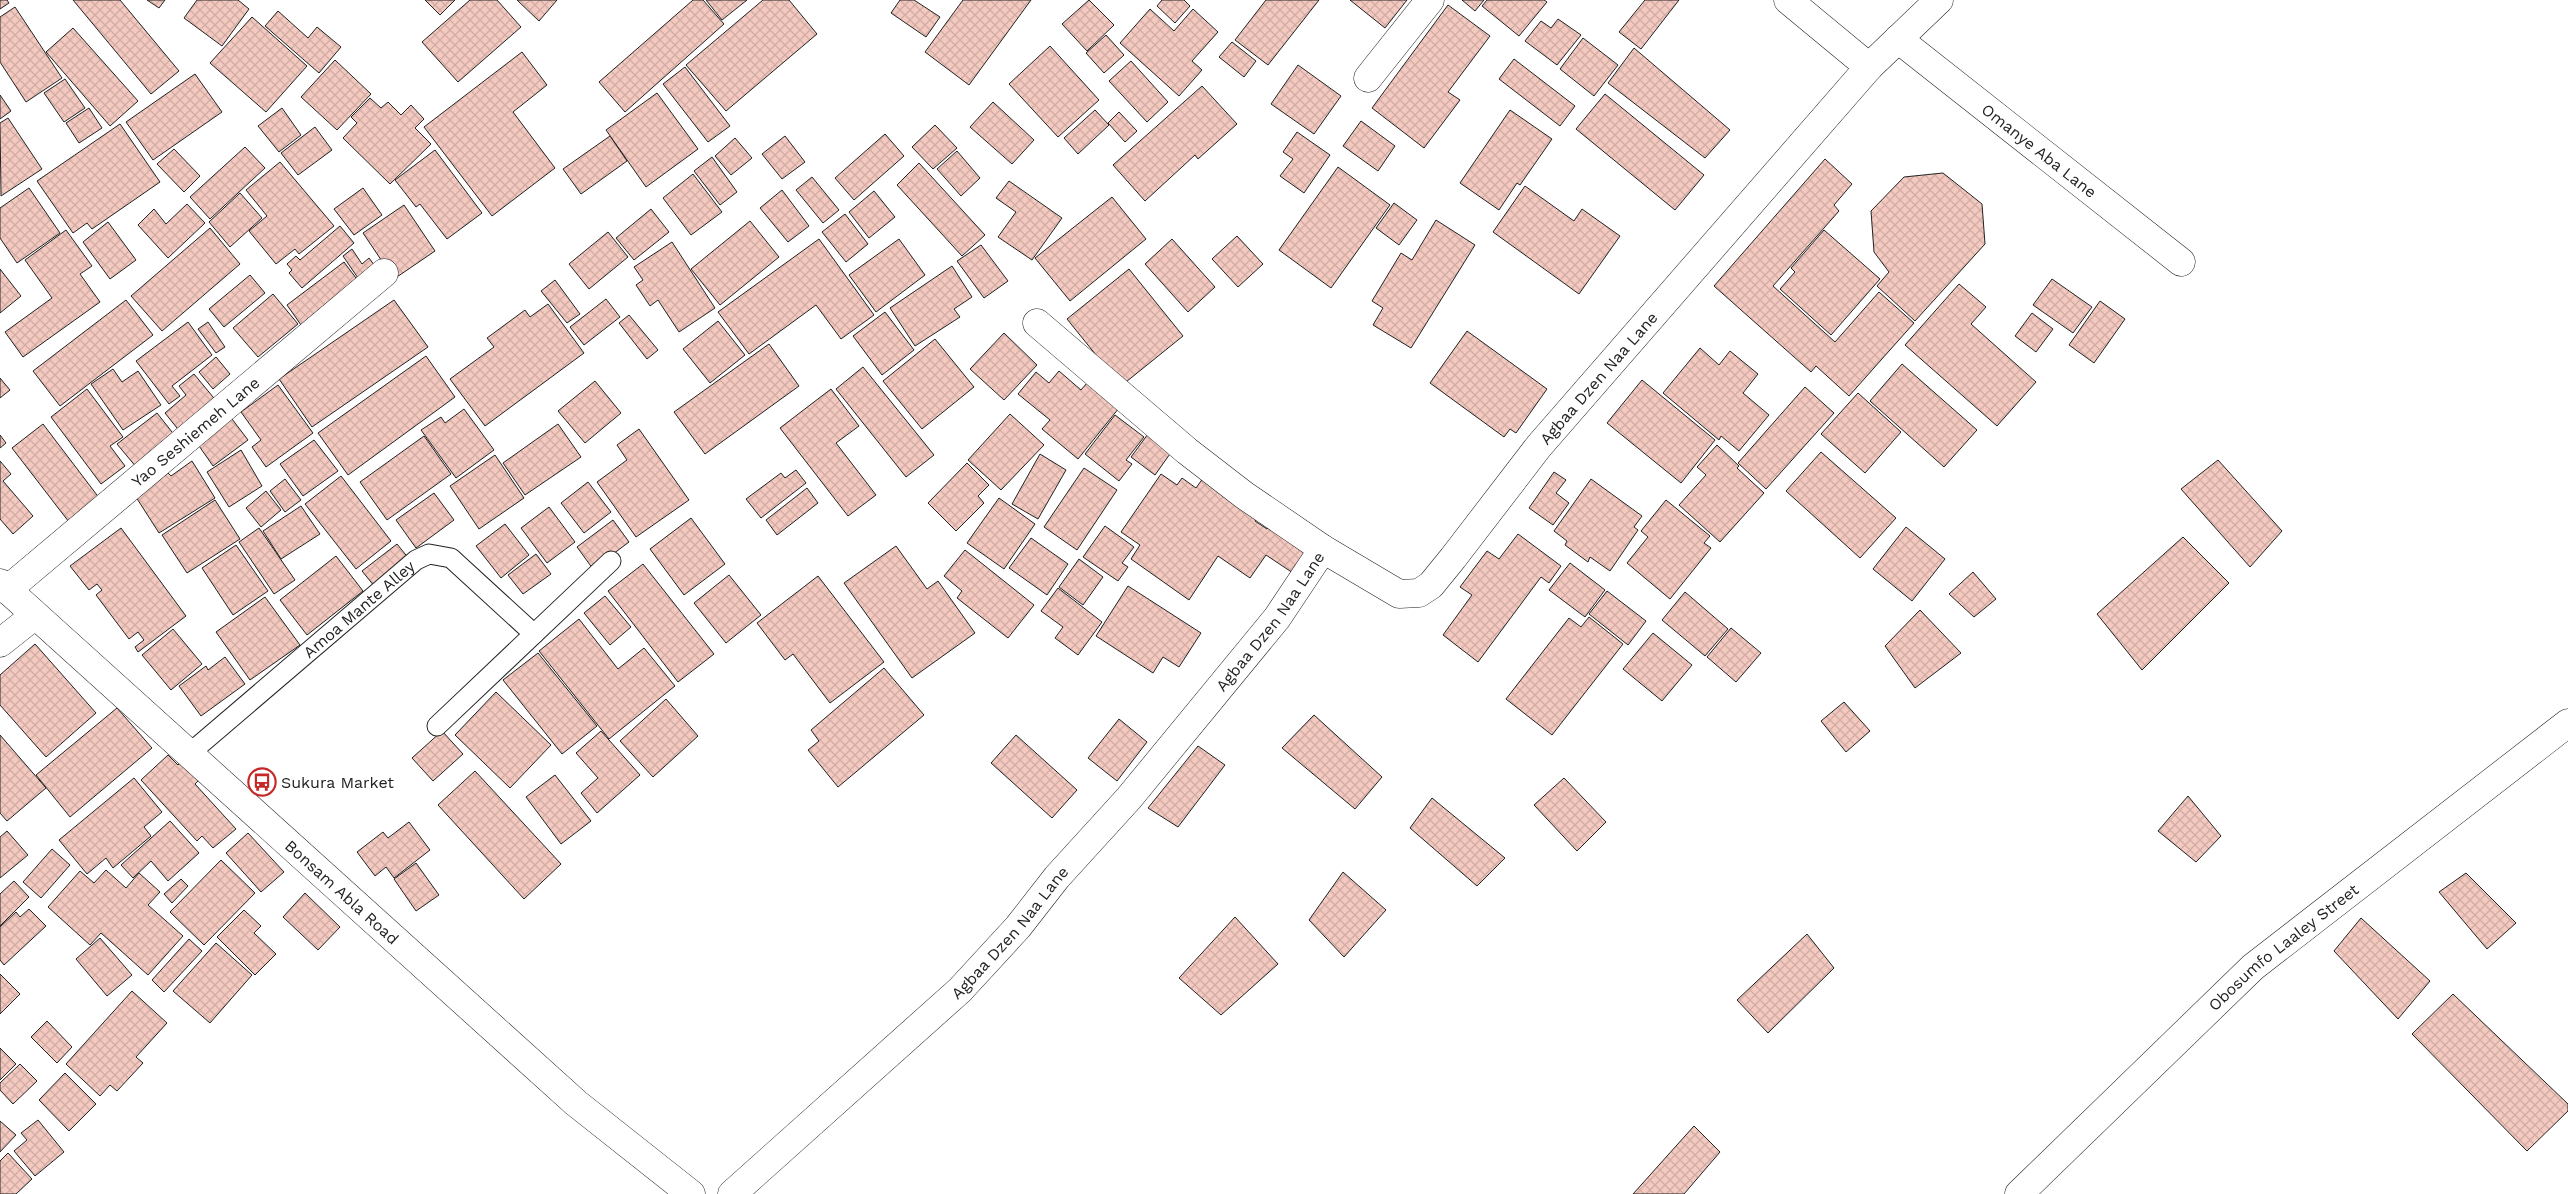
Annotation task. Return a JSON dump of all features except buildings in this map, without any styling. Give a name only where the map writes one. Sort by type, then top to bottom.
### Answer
[{"type":"street","points":[[1368,78],[1430,0]]},
{"type":"street","points":[[1788,0],[1869,67]]},
{"type":"street","name":"Agbaa Dzen Naa Lane","points":[[732,1194],[960,990],[1018,927],[1057,877],[1129,798],[1276,618],[1323,549],[1399,594],[1419,593],[1431,585],[1539,446],[1869,67],[1939,0]]},
{"type":"street","name":"Omanye Aba Lane","points":[[1898,39],[2181,262]]},
{"type":"street","name":"Yao Seshiemeh Lane","points":[[4,587],[384,273]]},
{"type":"street","points":[[1038,323],[1187,451],[1244,495],[1323,549]]},
{"type":"street","name":"Bonsam Abla Road","points":[[4,587],[576,1102],[691,1194]]},
{"type":"street","points":[[0,642],[34,616]]},
{"type":"street","name":"Obosumfo Laaley Street","points":[[2020,1194],[2252,967],[2568,723]]},
{"type":"lane","name":"Amoa Mante Alley","points":[[190,753],[416,560],[429,554],[451,558],[534,634]]},
{"type":"lane","points":[[437,726],[611,561]]},
{"type":"place","name":"Sukura Market","points":[[262,782]]}]
